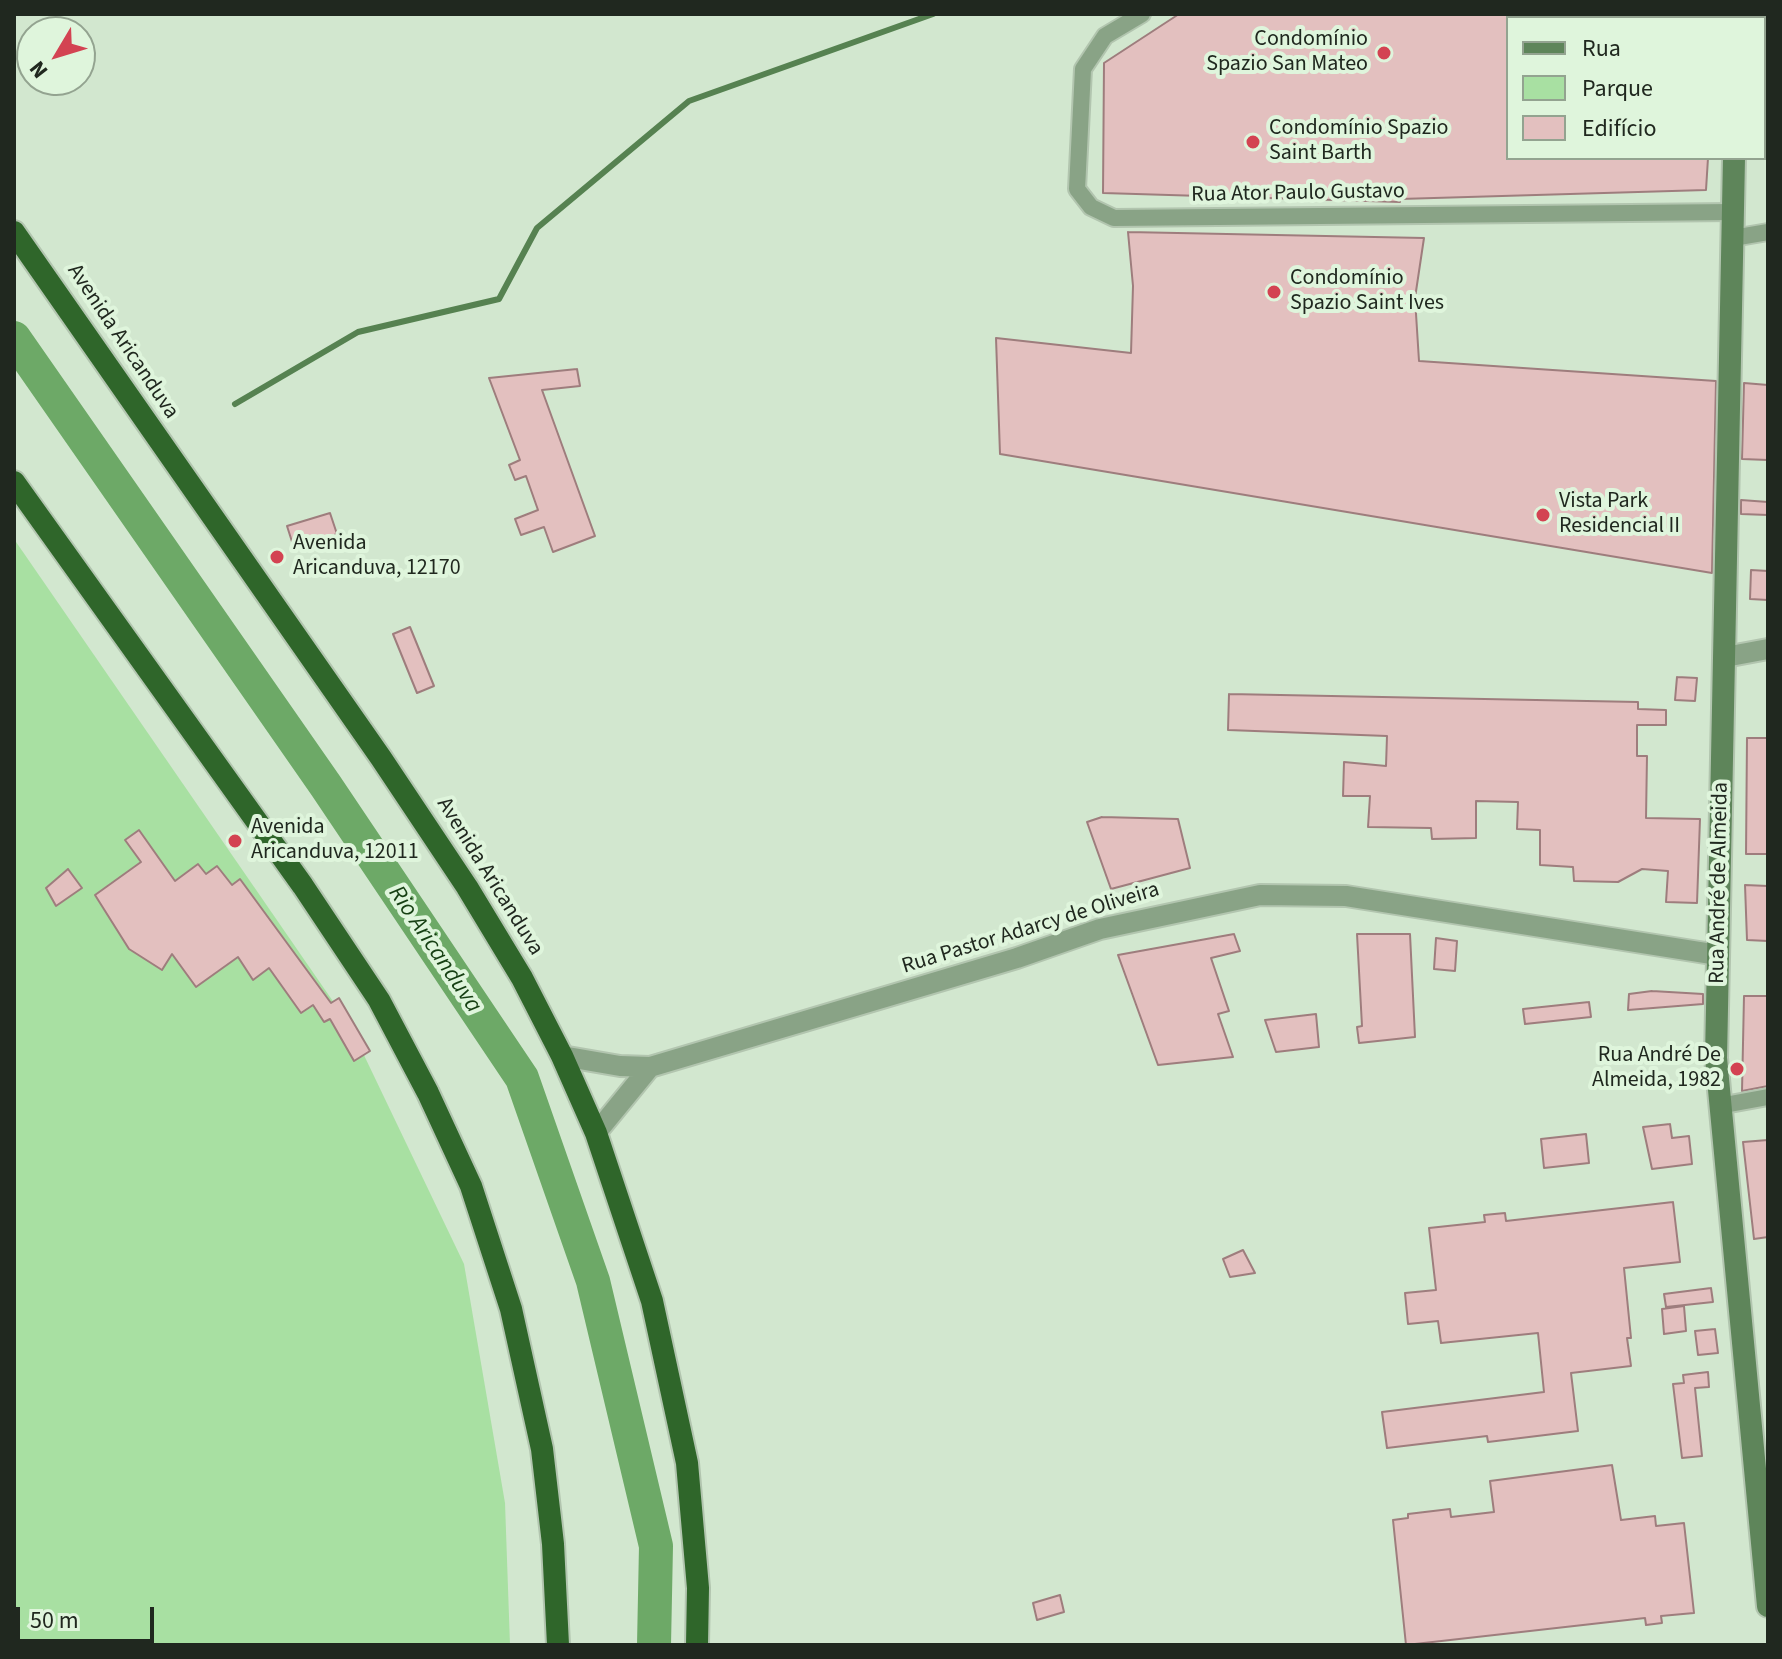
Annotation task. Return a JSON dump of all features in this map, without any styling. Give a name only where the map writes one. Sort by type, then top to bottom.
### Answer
[{"type":"highway","name":"Avenida Aricanduva","points":[[14,232],[458,874],[522,978],[562,1056],[596,1133],[652,1301],[687,1463],[698,1588],[697,1645]]},
{"type":"highway","points":[[14,482],[303,886],[379,1000],[434,1106],[471,1186],[511,1309],[542,1449],[553,1544],[558,1645]]},
{"type":"main road","name":"Rua André de Almeida","points":[[1734,160],[1718,955],[1719,1106],[1767,1597]]},
{"type":"street","name":"Rua Ator Paulo Gustavo","points":[[1142,14],[1105,36],[1083,69],[1077,189],[1091,207],[1114,218],[1733,212]]},
{"type":"street","points":[[1733,238],[1768,232]]},
{"type":"street","points":[[1725,657],[1768,649]]},
{"type":"street","name":"Rua Pastor Adarcy de Oliveira","points":[[562,1056],[620,1066],[650,1067],[1017,958],[1100,929],[1260,895],[1346,896],[1718,955]]},
{"type":"street","points":[[596,1133],[650,1067]]},
{"type":"street","points":[[1719,1106],[1768,1097]]},
{"type":"green space","points":[[14,539],[350,1026],[464,1264],[505,1503],[510,1645],[14,1645]]},
{"type":"building","points":[[1179,14],[1508,14],[1506,160],[1708,160],[1706,190],[1400,199],[1400,202],[1103,193],[1104,63]]},
{"type":"building","name":"Vista Park Residencial II","points":[[1128,232],[1424,238],[1415,298],[1419,361],[1716,381],[1712,573],[1000,454],[996,338],[1131,353],[1133,286]]},
{"type":"building","points":[[577,369],[580,386],[542,390],[595,536],[553,552],[544,527],[521,535],[515,519],[538,510],[526,476],[515,480],[509,465],[520,460],[489,378]]},
{"type":"building","points":[[1744,383],[1768,385],[1768,460],[1742,459]]},
{"type":"building","points":[[1741,500],[1768,502],[1768,515],[1741,514]]},
{"type":"building","points":[[330,513],[337,534],[294,548],[287,526]]},
{"type":"building","points":[[1751,570],[1768,571],[1768,600],[1750,599]]},
{"type":"building","points":[[410,627],[434,686],[417,693],[393,634]]},
{"type":"building","points":[[1677,677],[1697,678],[1695,701],[1675,700]]},
{"type":"building","points":[[1229,694],[1638,702],[1638,709],[1666,710],[1666,725],[1637,725],[1637,756],[1647,756],[1646,818],[1700,819],[1697,903],[1666,902],[1668,871],[1642,869],[1618,882],[1574,881],[1573,867],[1540,865],[1540,830],[1517,829],[1518,802],[1476,801],[1476,838],[1432,839],[1431,828],[1368,827],[1370,796],[1343,796],[1344,762],[1386,766],[1387,736],[1228,730]]},
{"type":"building","points":[[1747,738],[1768,738],[1768,854],[1746,854]]},
{"type":"building","points":[[1102,817],[1178,819],[1190,868],[1111,889],[1087,822]]},
{"type":"building","points":[[139,830],[175,881],[198,864],[206,874],[217,866],[232,885],[240,879],[331,1003],[339,998],[370,1051],[354,1061],[330,1019],[324,1022],[313,1005],[301,1013],[269,968],[253,980],[238,957],[196,987],[172,954],[162,970],[129,949],[95,895],[141,862],[125,840]]},
{"type":"building","points":[[68,869],[82,888],[56,906],[46,888]]},
{"type":"building","points":[[1745,885],[1768,886],[1768,941],[1747,940]]},
{"type":"building","points":[[1234,934],[1240,951],[1211,958],[1229,1011],[1218,1014],[1233,1057],[1158,1065],[1118,955]]},
{"type":"building","points":[[1357,934],[1410,934],[1415,1037],[1359,1043],[1357,1027],[1362,1026]]},
{"type":"building","points":[[1436,938],[1457,941],[1455,971],[1434,969]]},
{"type":"building","points":[[1652,991],[1703,994],[1703,1004],[1628,1010],[1629,994]]},
{"type":"building","points":[[1744,996],[1768,996],[1768,1086],[1742,1091]]},
{"type":"building","points":[[1589,1002],[1591,1017],[1525,1024],[1523,1009]]},
{"type":"building","points":[[1316,1014],[1319,1047],[1276,1052],[1265,1020]]},
{"type":"building","points":[[1670,1124],[1672,1138],[1689,1136],[1692,1164],[1652,1169],[1643,1127]]},
{"type":"building","points":[[1586,1134],[1589,1163],[1544,1168],[1541,1139]]},
{"type":"building","points":[[1768,1140],[1768,1237],[1754,1239],[1743,1142]]},
{"type":"building","points":[[1673,1202],[1680,1262],[1624,1268],[1631,1366],[1571,1373],[1578,1431],[1488,1442],[1487,1436],[1387,1448],[1382,1412],[1544,1392],[1538,1333],[1441,1343],[1438,1321],[1408,1324],[1405,1293],[1436,1290],[1429,1228],[1485,1222],[1484,1215],[1505,1213],[1506,1221]]},
{"type":"building","points":[[1243,1250],[1255,1273],[1230,1277],[1223,1259]]},
{"type":"building","points":[[1711,1288],[1713,1302],[1666,1307],[1664,1294]]},
{"type":"building","points":[[1684,1306],[1686,1331],[1664,1334],[1662,1309]]},
{"type":"building","points":[[1715,1329],[1718,1353],[1698,1355],[1695,1331]]},
{"type":"building","points":[[1708,1372],[1709,1387],[1695,1388],[1702,1456],[1682,1458],[1673,1384],[1684,1383],[1683,1375]]},
{"type":"building","points":[[1612,1465],[1621,1520],[1655,1516],[1656,1526],[1684,1523],[1694,1613],[1661,1616],[1662,1623],[1646,1625],[1645,1618],[1406,1645],[1393,1520],[1408,1518],[1408,1514],[1450,1509],[1451,1517],[1494,1512],[1490,1481]]},
{"type":"building","points":[[1060,1595],[1064,1612],[1037,1620],[1033,1603]]},
{"type":"waterway","points":[[235,404],[358,332],[499,299],[537,228],[689,101],[933,14]]},
{"type":"waterway","name":"Rio Aricanduva","points":[[14,338],[326,786],[522,1078],[593,1281],[656,1546],[654,1645]]},
{"type":"place","name":"Condomínio Spazio San Mateo","points":[[1384,53]]},
{"type":"place","name":"Condomínio Spazio Saint Barth","points":[[1253,142]]},
{"type":"place","name":"Condomínio Spazio Saint Ives","points":[[1274,292]]},
{"type":"place","name":"Vista Park Residencial II","points":[[1543,515]]},
{"type":"place","name":"Avenida Aricanduva, 12170","points":[[277,557]]},
{"type":"place","name":"Avenida Aricanduva, 12011","points":[[235,841]]},
{"type":"place","name":"Rua André De Almeida, 1982","points":[[1737,1069]]}]
